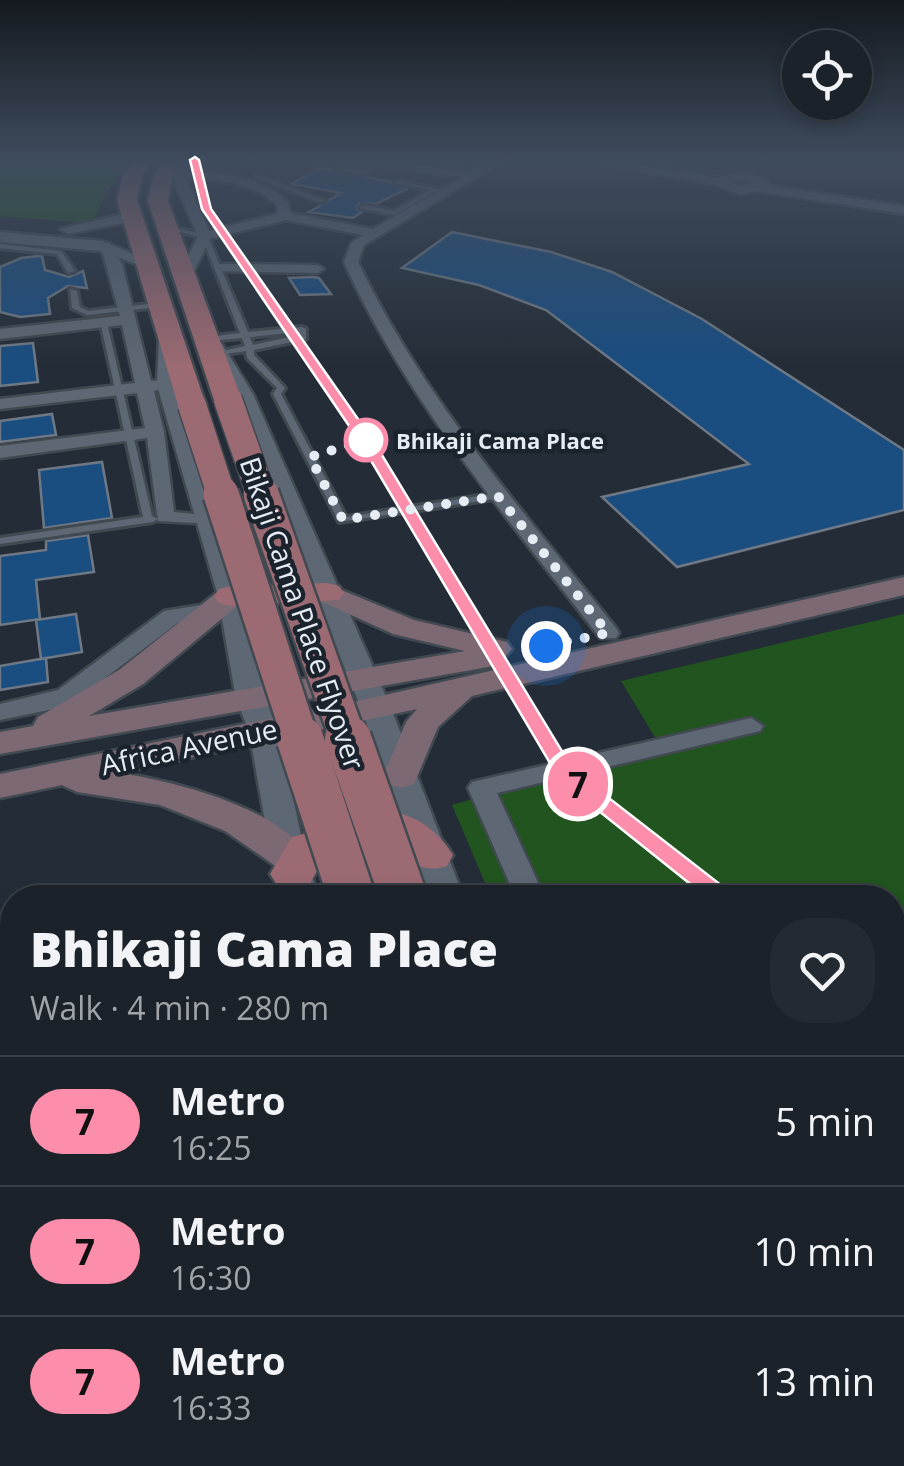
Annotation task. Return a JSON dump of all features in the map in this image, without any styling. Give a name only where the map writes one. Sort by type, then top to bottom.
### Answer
[{"type":"main road","name":"Bikaji Cama Place Flyover","points":[[135,228],[183,394],[348,885]]},
{"type":"main road","name":"Bikaji Cama Place Flyover","points":[[168,228],[210,340],[183,394]]},
{"type":"main road","name":"Bikaji Cama Place Flyover","points":[[183,394],[398,885]]},
{"type":"main road","points":[[370,694],[514,652],[904,566]]},
{"type":"main road","points":[[257,715],[370,694],[465,685],[904,586]]},
{"type":"main road","points":[[14,741],[131,677],[222,603],[327,593],[404,627],[514,652]]},
{"type":"main road","points":[[401,776],[423,722],[465,685]]},
{"type":"main road","name":"Africa Avenue","points":[[14,741],[257,715]]},
{"type":"main road","name":"Africa Avenue","points":[[0,786],[257,715]]},
{"type":"main road","points":[[45,776],[156,789],[206,804],[250,826],[294,876],[308,848],[342,835],[402,829],[431,855]]},
{"type":"street","points":[[201,228],[205,236]]},
{"type":"street","points":[[185,276],[205,236],[235,228]]},
{"type":"street","points":[[354,228],[375,232]]},
{"type":"street","points":[[380,228],[351,253],[361,290],[398,354],[498,496],[608,633]]},
{"type":"street","points":[[0,234],[78,229],[102,236],[62,241]]},
{"type":"street","points":[[0,234],[106,246],[145,262]]},
{"type":"street","points":[[106,246],[128,314],[183,394],[222,603],[257,715],[294,876]]},
{"type":"street","points":[[220,268],[285,264],[317,269]]},
{"type":"street","points":[[0,334],[103,323],[128,314]]},
{"type":"street","points":[[210,340],[243,394],[370,694],[442,885]]},
{"type":"street","points":[[0,404],[118,390],[183,394]]},
{"type":"street","points":[[183,394],[156,432],[157,518],[207,520]]},
{"type":"street","points":[[0,452],[156,432]]},
{"type":"street","points":[[0,712],[56,700],[172,616],[222,603]]},
{"type":"street","points":[[525,885],[480,788],[752,726]]},
{"type":"lane","points":[[170,228],[205,236],[250,356],[282,388],[276,394],[343,520],[498,496]]},
{"type":"lane","points":[[0,246],[59,252],[71,270]]},
{"type":"lane","points":[[74,291],[78,310]]},
{"type":"lane","points":[[78,310],[128,314],[158,305]]},
{"type":"lane","points":[[62,327],[78,310]]},
{"type":"lane","points":[[0,541],[157,518],[129,435],[103,323]]},
{"type":"lane","points":[[292,328],[302,329],[306,336],[250,348],[210,340],[292,328]]},
{"type":"green space","points":[[904,614],[904,885],[486,885],[452,805],[659,744],[621,681]]},
{"type":"building","points":[[452,232],[551,252],[612,272],[702,319],[904,450],[904,510],[677,567],[602,497],[749,464],[546,310],[479,285],[402,268]]},
{"type":"building","points":[[42,256],[45,270],[69,277],[83,271],[87,288],[68,286],[48,298],[50,314],[20,317],[0,312],[0,267],[21,258]]},
{"type":"building","points":[[289,278],[319,278],[331,294],[300,295]]},
{"type":"building","points":[[33,343],[38,382],[0,386],[0,346]]},
{"type":"building","points":[[52,414],[56,435],[0,442],[0,421]]},
{"type":"building","points":[[102,462],[112,518],[44,528],[39,470]]},
{"type":"building","points":[[88,535],[94,572],[36,580],[40,619],[0,625],[0,556],[46,550],[46,541]]},
{"type":"building","points":[[76,614],[82,652],[41,659],[36,620]]},
{"type":"building","points":[[46,658],[48,682],[0,690],[0,666]]},
{"type":"metro line","name":"7","points":[[219,228],[367,442],[567,775],[706,885]]},
{"type":"place","name":"Bhikaji Cama Place","points":[[366,440]]},
{"type":"route","points":[[366,440],[310,457],[343,520],[498,496],[608,633],[546,646]]}]
